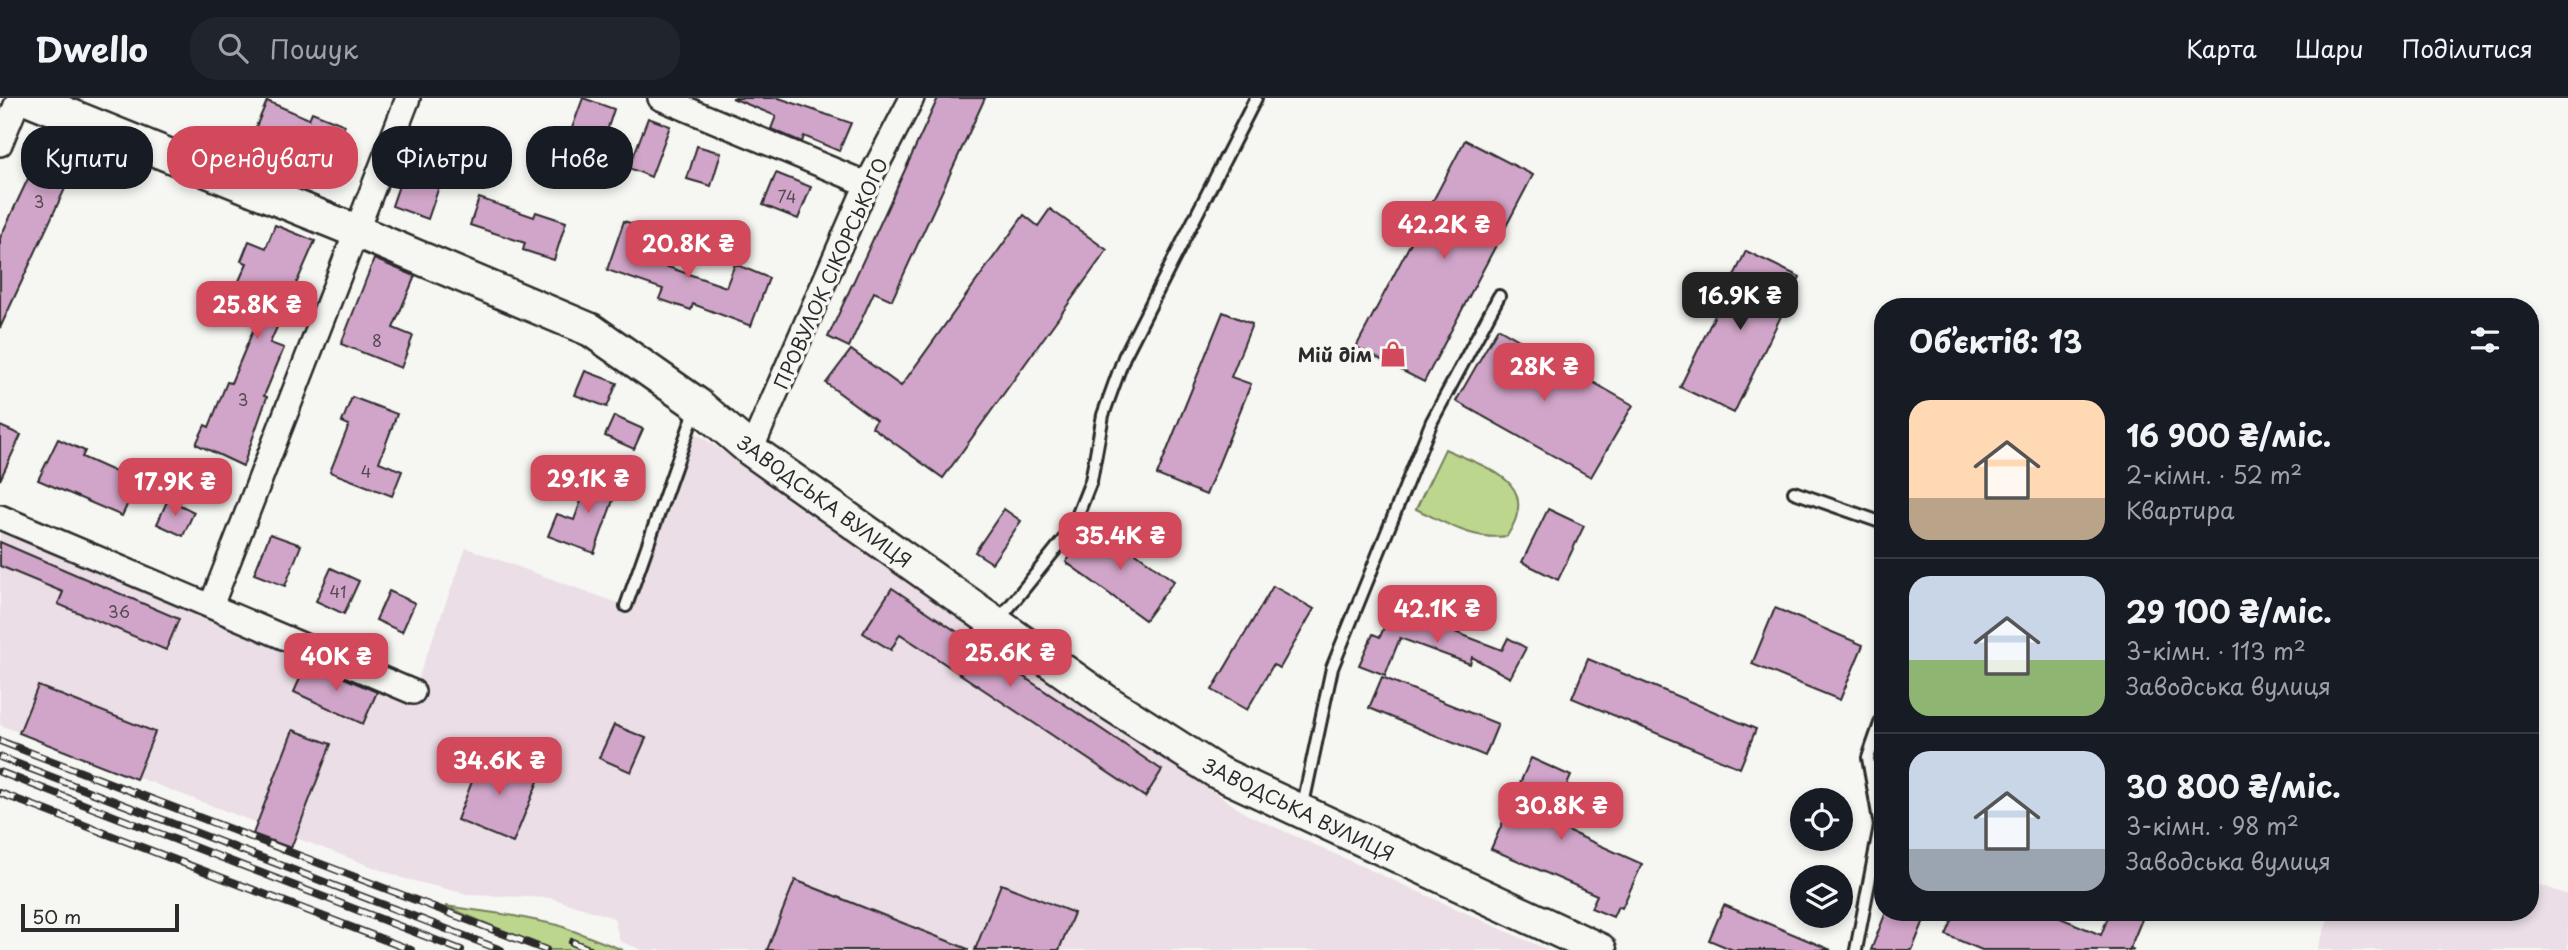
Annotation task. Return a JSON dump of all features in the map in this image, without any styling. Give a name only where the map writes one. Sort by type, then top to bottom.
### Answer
[{"type":"street","points":[[0,144],[19,98]]},
{"type":"street","name":"ЗАВОДСЬКА ВУЛИЦЯ","points":[[27,98],[356,231],[590,330],[697,404],[751,450],[1106,701],[1217,772],[1600,950]]},
{"type":"street","points":[[211,606],[408,98]]},
{"type":"street","points":[[660,98],[867,184]]},
{"type":"street","name":"ПРОВУЛОК СІКОРСЬКОГО","points":[[751,450],[867,184],[912,98]]},
{"type":"street","points":[[0,517],[413,692]]},
{"type":"lane","points":[[996,623],[1072,529],[1091,481],[1103,415],[1124,357],[1256,98]]},
{"type":"lane","points":[[1301,811],[1332,668],[1432,421],[1499,296]]},
{"type":"lane","points":[[626,606],[697,404]]},
{"type":"lane","points":[[1794,492],[1874,520]]},
{"type":"lane","points":[[1874,741],[1868,758],[1874,792]]},
{"type":"lane","points":[[1856,950],[1874,857]]},
{"type":"shaded area","points":[[689,428],[1246,814],[1548,950],[642,950],[620,941],[614,918],[551,898],[471,895],[402,878],[0,725],[0,517],[413,692],[466,548],[626,606]]},
{"type":"shaded area","points":[[2539,885],[2568,895],[2568,950],[2317,950],[2328,921],[2539,921]]},
{"type":"green space","points":[[1445,449],[1492,470],[1514,489],[1518,502],[1516,517],[1507,536],[1472,533],[1416,509]]},
{"type":"green space","points":[[445,906],[558,925],[623,950],[548,950]]},
{"type":"building","points":[[583,98],[614,109],[608,126],[573,126]]},
{"type":"building","points":[[732,98],[779,98],[851,123],[839,151],[804,136],[802,142],[771,129],[776,116]]},
{"type":"building","points":[[938,98],[985,98],[892,300],[874,292],[849,347],[828,337]]},
{"type":"building","points":[[267,101],[309,119],[312,112],[345,125],[345,126],[256,126]]},
{"type":"building","points":[[648,118],[670,126],[651,177],[633,170],[633,157]]},
{"type":"building","points":[[1465,140],[1533,175],[1424,382],[1356,347]]},
{"type":"building","points":[[697,146],[721,153],[711,186],[687,179]]},
{"type":"building","points":[[776,173],[811,187],[798,219],[763,205]]},
{"type":"building","points":[[23,189],[65,189],[0,328],[0,238]]},
{"type":"building","points":[[398,189],[438,189],[428,219],[392,206]]},
{"type":"building","points":[[479,198],[534,217],[536,212],[566,222],[554,260],[523,250],[525,243],[470,225]]},
{"type":"building","points":[[1050,209],[1107,250],[943,478],[872,427],[876,420],[826,383],[851,350],[901,386],[1024,215],[1038,226]]},
{"type":"building","points":[[624,221],[651,230],[642,258],[726,287],[735,264],[769,278],[751,326],[693,304],[691,310],[659,299],[663,289],[607,270]]},
{"type":"building","points":[[275,225],[315,241],[270,343],[284,348],[264,396],[267,397],[243,466],[196,444],[205,425],[209,427],[227,382],[231,383],[260,314],[230,301],[247,263],[241,261],[249,241],[266,248]]},
{"type":"building","points":[[1746,251],[1800,277],[1734,413],[1680,387]]},
{"type":"building","points":[[374,259],[415,276],[393,328],[413,336],[401,368],[341,344]]},
{"type":"building","points":[[1223,312],[1252,324],[1231,377],[1251,384],[1206,495],[1157,475]]},
{"type":"building","points":[[1498,328],[1633,405],[1591,477],[1456,401]]},
{"type":"building","points":[[585,371],[617,383],[607,407],[575,395]]},
{"type":"building","points":[[352,397],[397,414],[379,462],[402,471],[392,496],[330,472],[349,425],[342,422]]},
{"type":"building","points":[[614,416],[643,429],[634,449],[605,436]]},
{"type":"building","points":[[0,426],[21,435],[0,480]]},
{"type":"building","points":[[58,439],[85,451],[82,457],[138,482],[122,516],[38,480]]},
{"type":"building","points":[[592,471],[620,481],[594,553],[548,536],[557,514],[574,520]]},
{"type":"building","points":[[168,499],[194,512],[183,536],[157,524]]},
{"type":"building","points":[[1004,509],[1021,521],[992,563],[975,552]]},
{"type":"building","points":[[1548,509],[1584,526],[1558,580],[1522,562]]},
{"type":"building","points":[[1095,523],[1174,581],[1145,620],[1066,562]]},
{"type":"building","points":[[270,534],[301,545],[285,586],[254,574]]},
{"type":"building","points":[[0,542],[179,619],[166,650],[58,604],[63,592],[0,566]]},
{"type":"building","points":[[331,568],[359,581],[344,614],[316,601]]},
{"type":"building","points":[[1273,586],[1314,609],[1280,668],[1273,665],[1247,710],[1212,690]]},
{"type":"building","points":[[892,588],[1162,770],[1145,797],[900,634],[891,650],[863,633]]},
{"type":"building","points":[[389,591],[415,603],[402,632],[376,620]]},
{"type":"building","points":[[1392,608],[1502,650],[1508,638],[1526,648],[1510,678],[1472,657],[1470,664],[1400,638],[1385,675],[1359,665],[1373,634],[1380,637]]},
{"type":"building","points":[[1775,608],[1863,645],[1840,700],[1752,664]]},
{"type":"building","points":[[1588,659],[1756,729],[1740,768],[1572,698]]},
{"type":"building","points":[[307,662],[377,692],[363,724],[294,692]]},
{"type":"building","points":[[1382,677],[1498,724],[1485,756],[1369,708]]},
{"type":"building","points":[[38,686],[155,732],[136,779],[19,733]]},
{"type":"building","points":[[614,725],[646,738],[631,772],[599,758]]},
{"type":"building","points":[[293,730],[331,744],[291,848],[253,834]]},
{"type":"building","points":[[484,751],[541,774],[513,843],[457,820]]},
{"type":"building","points":[[1531,758],[1571,776],[1550,823],[1642,864],[1622,908],[1618,906],[1613,917],[1591,908],[1597,895],[1491,849]]},
{"type":"building","points":[[795,880],[968,949],[968,950],[767,950]]},
{"type":"building","points":[[1001,884],[1074,913],[1059,950],[975,950]]},
{"type":"building","points":[[1724,905],[1831,950],[1733,950],[1709,940]]},
{"type":"building","points":[[1882,921],[1924,921],[1912,950],[1871,950]]},
{"type":"building","points":[[1952,921],[2068,921],[2101,935],[2106,921],[2141,921],[2130,948],[2134,950],[1982,950],[1946,935]]},
{"type":"railway","points":[[0,741],[546,950]]},
{"type":"railway","points":[[0,757],[501,950]]},
{"type":"railway","points":[[0,772],[461,950]]},
{"type":"railway","points":[[0,793],[411,950]]},
{"type":"railway","points":[[572,942],[591,950]]},
{"type":"place","name":"Мій дім","points":[[1393,354]]}]
